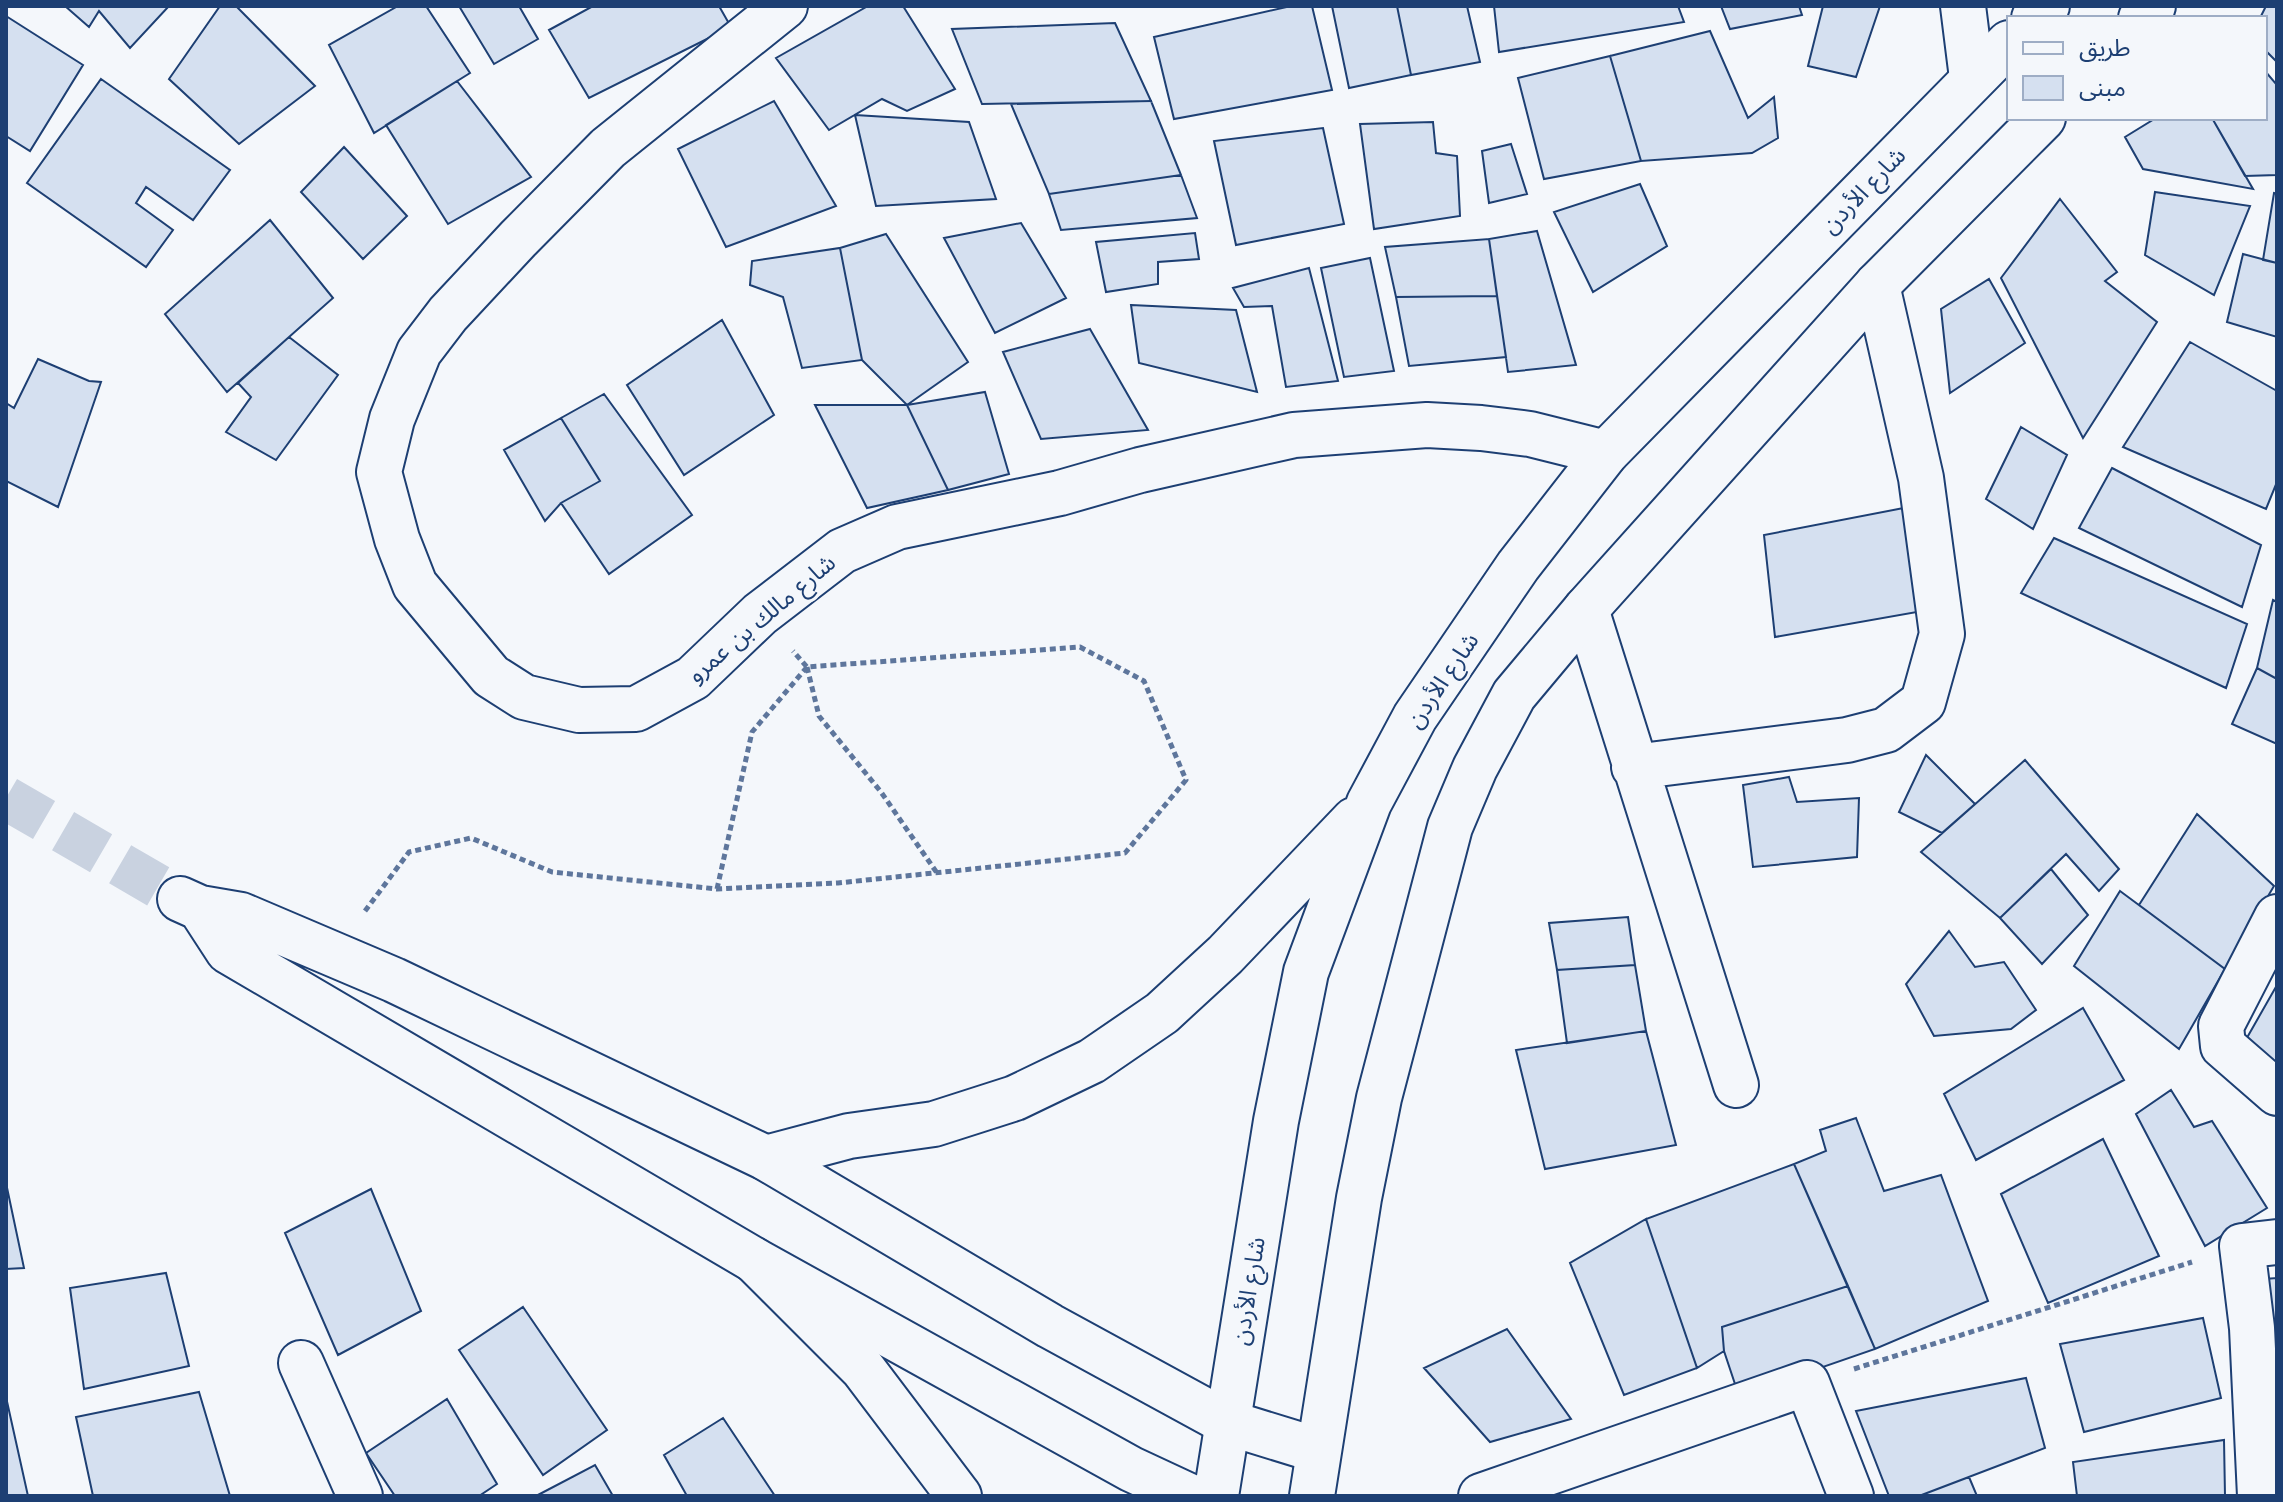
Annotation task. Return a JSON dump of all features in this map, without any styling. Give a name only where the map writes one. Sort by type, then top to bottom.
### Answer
[{"type":"main road","name":"شارع مالك بن عمرو","points":[[785,6],[608,148],[448,314],[419,352],[392,419],[379,472],[397,539],[415,585],[491,676],[524,697],[579,710],[636,709],[693,678],[760,614],[842,551],[897,527],[1060,493],[1140,470],[1294,435],[1441,426],[1530,434],[1606,453]]},
{"type":"main road","points":[[1963,6],[1972,78]]},
{"type":"main road","name":"شارع الأردن","points":[[1216,1496],[1276,1121],[1306,972],[1369,803],[1415,717],[1518,566],[1606,453],[2007,45]]},
{"type":"main road","points":[[1312,1496],[1317,1450],[1379,1098],[1450,827],[1475,768],[1514,695],[1586,609],[1877,285],[2041,120]]},
{"type":"main road","points":[[1634,767],[1847,740],[1886,730],[1923,702],[1942,634],[1921,478],[1877,285]]},
{"type":"main road","points":[[1586,609],[1736,1085]]},
{"type":"main road","points":[[766,1158],[849,1136],[934,1124],[1015,1098],[1092,1061],[1162,1013],[1225,955],[1369,803]]},
{"type":"main road","points":[[1189,1496],[1131,1469],[754,1260],[228,951],[190,904],[241,915],[394,980],[766,1158],[1050,1326],[1226,1422],[1317,1450]]},
{"type":"main road","points":[[2277,917],[2221,1026],[2223,1046],[2277,1093]]},
{"type":"main road","points":[[2260,1244],[2252,1328],[2260,1496]]},
{"type":"main road","points":[[754,1260],[863,1369],[959,1496]]},
{"type":"main road","points":[[301,1363],[360,1496]]},
{"type":"main road","points":[[1481,1496],[1807,1383],[1851,1496]]},
{"type":"path","points":[[760,614],[807,667],[819,716],[881,792],[938,873]]},
{"type":"path","points":[[332,953],[409,852],[471,838],[552,872],[717,889],[838,883],[1125,853],[1186,780],[1144,681],[1080,647],[807,667],[752,732],[717,889]]},
{"type":"path","points":[[1807,1383],[2260,1244]]},
{"type":"building","points":[[65,6],[169,6],[130,48],[99,11],[89,27]]},
{"type":"building","points":[[220,6],[236,6],[315,86],[239,144],[169,79]]},
{"type":"building","points":[[398,6],[426,6],[470,73],[374,133],[329,45]]},
{"type":"building","points":[[459,6],[519,6],[538,39],[494,64]]},
{"type":"building","points":[[593,6],[719,6],[731,27],[589,98],[549,30]]},
{"type":"building","points":[[868,6],[903,6],[955,89],[907,111],[882,99],[829,130],[776,58]]},
{"type":"building","points":[[1291,6],[1312,6],[1332,90],[1174,119],[1154,37]]},
{"type":"building","points":[[1332,6],[1397,6],[1411,75],[1349,88]]},
{"type":"building","points":[[1397,6],[1467,6],[1480,62],[1411,75]]},
{"type":"building","points":[[1494,6],[1678,6],[1684,22],[1499,52]]},
{"type":"building","points":[[1721,6],[1799,6],[1802,15],[1730,29]]},
{"type":"building","points":[[1823,6],[1880,6],[1856,77],[1808,66]]},
{"type":"building","points":[[2266,6],[2277,6],[2277,62],[2267,52],[2267,16],[2261,16]]},
{"type":"building","points":[[6,16],[83,65],[30,151],[6,136]]},
{"type":"building","points":[[1115,23],[1151,101],[982,104],[952,29]]},
{"type":"building","points":[[1710,31],[1748,118],[1774,97],[1778,138],[1752,153],[1641,161],[1610,56]]},
{"type":"building","points":[[1610,56],[1641,161],[1544,179],[1518,78]]},
{"type":"building","points":[[2267,73],[2277,85],[2277,175],[2245,176],[2213,120],[2267,120]]},
{"type":"building","points":[[101,79],[230,170],[193,220],[146,187],[136,203],[173,230],[146,267],[27,183]]},
{"type":"building","points":[[457,81],[531,177],[448,224],[386,125]]},
{"type":"building","points":[[774,101],[836,206],[726,247],[678,149]]},
{"type":"building","points":[[1151,101],[1181,175],[1049,194],[1011,104]]},
{"type":"building","points":[[855,115],[969,122],[996,199],[876,206]]},
{"type":"building","points":[[2153,120],[2213,120],[2253,189],[2143,169],[2125,137]]},
{"type":"building","points":[[1433,122],[1436,153],[1457,156],[1460,216],[1374,229],[1360,124]]},
{"type":"building","points":[[1323,128],[1344,224],[1236,245],[1214,141]]},
{"type":"building","points":[[1511,144],[1527,194],[1489,203],[1482,151]]},
{"type":"building","points":[[344,147],[407,216],[363,259],[301,192]]},
{"type":"building","points":[[1181,175],[1197,218],[1061,230],[1049,194]]},
{"type":"building","points":[[1640,184],[1667,246],[1593,292],[1554,212]]},
{"type":"building","points":[[2155,192],[2250,206],[2214,295],[2145,255]]},
{"type":"building","points":[[2274,193],[2277,194],[2277,263],[2263,260]]},
{"type":"building","points":[[2060,199],[2117,272],[2105,281],[2157,322],[2083,438],[2001,278]]},
{"type":"building","points":[[270,220],[333,298],[227,392],[165,314]]},
{"type":"building","points":[[1021,223],[1066,298],[995,333],[944,238]]},
{"type":"building","points":[[1537,231],[1576,365],[1508,372],[1489,239]]},
{"type":"building","points":[[1195,233],[1199,259],[1158,262],[1158,284],[1106,292],[1096,242]]},
{"type":"building","points":[[886,234],[968,362],[907,405],[862,360],[840,248]]},
{"type":"building","points":[[1489,239],[1497,296],[1396,297],[1385,247]]},
{"type":"building","points":[[840,248],[862,360],[802,368],[783,297],[750,285],[752,261]]},
{"type":"building","points":[[2243,254],[2277,263],[2277,337],[2227,322]]},
{"type":"building","points":[[1370,258],[1394,371],[1344,377],[1321,268]]},
{"type":"building","points":[[1309,268],[1338,381],[1286,387],[1272,306],[1244,307],[1233,288]]},
{"type":"building","points":[[1989,279],[2025,343],[1950,393],[1941,309]]},
{"type":"building","points":[[1497,296],[1506,357],[1409,366],[1396,297]]},
{"type":"building","points":[[1131,305],[1236,310],[1257,392],[1139,363]]},
{"type":"building","points":[[722,320],[774,415],[684,475],[627,385]]},
{"type":"building","points":[[1090,329],[1148,430],[1041,439],[1003,352]]},
{"type":"building","points":[[289,337],[338,375],[276,460],[226,432],[251,397],[238,383]]},
{"type":"building","points":[[2190,342],[2277,391],[2277,482],[2266,509],[2123,447]]},
{"type":"building","points":[[38,359],[89,381],[101,382],[58,507],[6,481],[6,403],[14,408]]},
{"type":"building","points":[[985,392],[1009,474],[948,490],[907,405]]},
{"type":"building","points":[[604,394],[692,515],[609,574],[561,503],[600,481],[561,418]]},
{"type":"building","points":[[815,405],[907,405],[948,490],[867,508]]},
{"type":"building","points":[[561,418],[600,481],[561,503],[545,521],[504,450]]},
{"type":"building","points":[[2021,427],[2067,455],[2033,529],[1986,499]]},
{"type":"building","points":[[2112,468],[2261,545],[2242,607],[2079,528]]},
{"type":"building","points":[[1914,506],[1934,609],[1775,637],[1764,535]]},
{"type":"building","points":[[2054,538],[2247,624],[2226,688],[2021,593]]},
{"type":"building","points":[[2273,600],[2277,602],[2277,679],[2257,668]]},
{"type":"building","points":[[2257,668],[2277,679],[2277,744],[2232,724]]},
{"type":"building","points":[[1926,755],[1975,804],[1942,833],[1899,812]]},
{"type":"building","points":[[2025,760],[2119,869],[2099,891],[2066,854],[2000,918],[1921,852]]},
{"type":"building","points":[[1789,777],[1797,802],[1859,798],[1857,857],[1753,867],[1743,785]]},
{"type":"building","points":[[2197,814],[2274,886],[2225,969],[2139,905]]},
{"type":"building","points":[[2051,869],[2088,915],[2042,964],[2000,918]]},
{"type":"building","points":[[2120,891],[2225,969],[2179,1049],[2074,966]]},
{"type":"building","points":[[1628,917],[1635,965],[1557,970],[1549,923]]},
{"type":"building","points":[[1949,931],[1975,967],[2004,962],[2036,1010],[2011,1029],[1934,1036],[1906,984]]},
{"type":"building","points":[[1635,965],[1646,1031],[1567,1043],[1557,970]]},
{"type":"building","points":[[2277,985],[2277,1080],[2240,1050]]},
{"type":"building","points":[[2083,1008],[2124,1080],[1976,1160],[1944,1094]]},
{"type":"building","points":[[1646,1031],[1676,1145],[1545,1169],[1516,1050]]},
{"type":"building","points":[[2171,1090],[2194,1127],[2212,1121],[2267,1208],[2205,1246],[2136,1114]]},
{"type":"building","points":[[1856,1118],[1884,1191],[1941,1175],[1988,1301],[1875,1349],[1794,1164],[1826,1151],[1820,1130]]},
{"type":"building","points":[[2103,1139],[2159,1256],[2048,1303],[2001,1194]]},
{"type":"building","points":[[1794,1164],[1848,1286],[1722,1327],[1724,1351],[1697,1368],[1646,1219]]},
{"type":"building","points":[[6,1183],[24,1268],[6,1269]]},
{"type":"building","points":[[371,1189],[421,1311],[338,1355],[285,1233]]},
{"type":"building","points":[[1646,1219],[1697,1368],[1624,1395],[1570,1263]]},
{"type":"building","points":[[166,1273],[189,1366],[84,1389],[70,1288]]},
{"type":"building","points":[[2277,1278],[2277,1393],[2264,1279]]},
{"type":"building","points":[[1848,1286],[1875,1349],[1739,1396],[1724,1351],[1722,1327]]},
{"type":"building","points":[[523,1307],[607,1430],[543,1475],[459,1350]]},
{"type":"building","points":[[2203,1318],[2221,1398],[2084,1432],[2060,1344]]},
{"type":"building","points":[[1507,1329],[1571,1419],[1490,1442],[1424,1368]]},
{"type":"building","points":[[2026,1378],[2045,1448],[1919,1496],[1889,1496],[1856,1411]]},
{"type":"building","points":[[199,1392],[230,1496],[93,1496],[76,1417]]},
{"type":"building","points":[[6,1397],[28,1496],[6,1496]]},
{"type":"building","points":[[447,1399],[497,1484],[479,1496],[395,1496],[366,1453]]},
{"type":"building","points":[[723,1418],[775,1496],[687,1496],[664,1455]]},
{"type":"building","points":[[2224,1440],[2225,1496],[2077,1496],[2073,1462]]},
{"type":"building","points":[[595,1465],[613,1496],[536,1496]]},
{"type":"building","points":[[1969,1477],[1977,1496],[1919,1496]]},
{"type":"tunnel","points":[[6,798],[180,899]]}]
